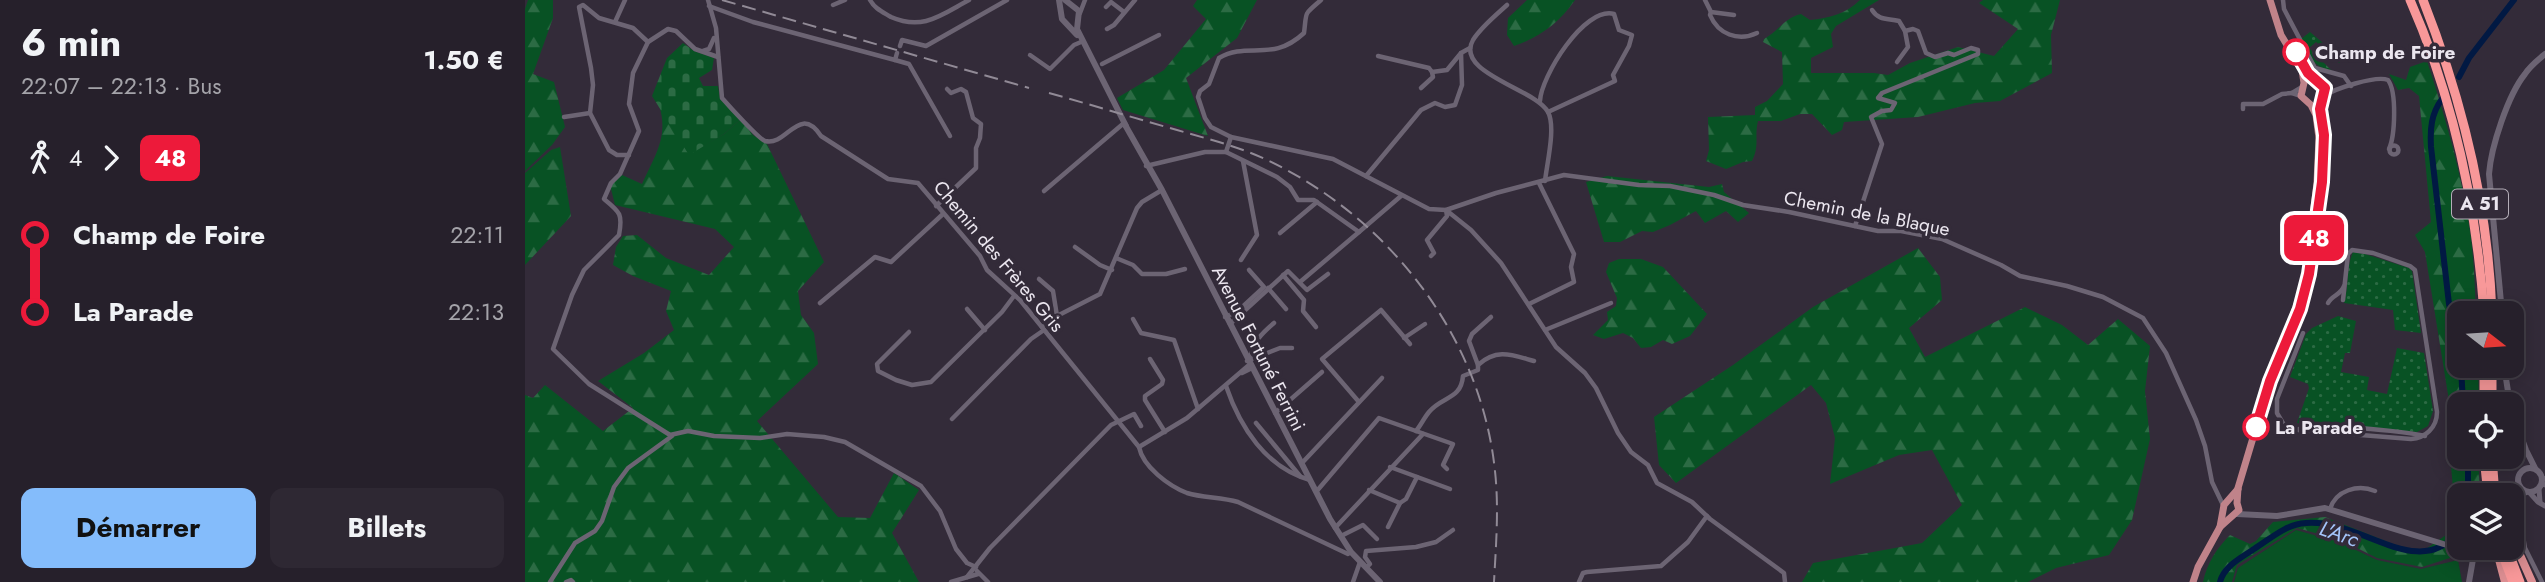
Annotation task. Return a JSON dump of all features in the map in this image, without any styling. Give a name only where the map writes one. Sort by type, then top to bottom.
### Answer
[{"type":"highway","name":"A 51","points":[[2410,0],[2444,89],[2470,192],[2483,301]]},
{"type":"highway","name":"A 51","points":[[2423,0],[2450,80],[2472,160],[2484,223],[2491,301]]},
{"type":"highway","points":[[2500,560],[2505,582]]},
{"type":"highway","points":[[2503,560],[2513,582]]},
{"type":"highway","points":[[2512,560],[2520,582]]},
{"type":"highway","points":[[2522,560],[2532,582]]},
{"type":"main road","points":[[1059,0],[1062,19],[1069,24],[1079,17],[1074,6],[1065,0]]},
{"type":"main road","points":[[2193,582],[2238,488],[2270,381],[2302,290],[2317,183],[2319,138],[2316,115],[2302,70],[2281,35],[2271,0]]},
{"type":"main road","points":[[1062,10],[1066,6],[1074,6]]},
{"type":"main road","name":"Avenue Fortuné Ferrini","points":[[1079,17],[1077,29],[1111,98]]},
{"type":"main road","name":"Avenue Fortuné Ferrini","points":[[1069,24],[1147,166],[1335,528],[1351,552],[1380,582]]},
{"type":"main road","points":[[2501,301],[2489,174],[2490,158],[2517,86],[2526,72],[2545,54]]},
{"type":"main road","points":[[2286,339],[2300,309],[2309,274],[2323,157],[2324,86],[2305,85]]},
{"type":"main road","points":[[2311,105],[2323,99]]},
{"type":"main road","points":[[2524,445],[2542,483],[2524,494]]},
{"type":"main road","points":[[2518,483],[2526,450]]},
{"type":"main road","points":[[2523,470],[2535,468]]},
{"type":"main road","points":[[2524,489],[2528,492]]},
{"type":"main road","points":[[2230,507],[2254,515],[2282,515],[2318,508],[2330,509],[2447,544]]},
{"type":"main road","points":[[2469,582],[2471,560]]},
{"type":"street","points":[[615,22],[625,0]]},
{"type":"street","points":[[833,5],[845,0]]},
{"type":"street","points":[[870,0],[882,12],[915,24],[929,21],[969,0]]},
{"type":"street","points":[[899,46],[904,40],[926,46],[1007,0]]},
{"type":"street","points":[[1074,6],[1085,0]]},
{"type":"street","points":[[1079,17],[1085,0]]},
{"type":"street","points":[[1107,29],[1135,0]]},
{"type":"street","points":[[1321,0],[1306,12],[1303,18],[1304,33],[1286,46],[1260,52],[1230,52],[1215,64],[1209,84],[1200,91],[1198,97],[1211,127],[1231,138],[1333,159],[1429,209],[1446,211],[1471,230],[1501,263],[1556,347],[1585,373],[1596,388],[1618,433],[1631,452],[1648,465],[1657,483],[1692,502],[1706,516],[1784,573],[1785,582]]},
{"type":"street","points":[[1705,0],[1714,24],[1724,32],[1737,37],[1757,33]]},
{"type":"street","points":[[2283,0],[2284,9],[2315,68],[2341,75],[2351,86]]},
{"type":"street","points":[[1106,7],[1111,2],[1125,12]]},
{"type":"street","points":[[708,3],[753,22],[909,64],[950,136]]},
{"type":"street","name":"Chemin des Frères Gris","points":[[708,3],[714,20],[722,98],[762,140],[777,140],[797,125],[809,125],[815,127],[821,136],[888,179],[918,183],[980,256],[987,270],[1043,329],[1139,447],[1150,468],[1190,494],[1238,502],[1348,554],[1351,552]]},
{"type":"street","points":[[629,155],[617,155],[609,150],[590,113],[593,85],[579,7],[583,5],[599,18],[633,28],[648,42]]},
{"type":"street","points":[[1378,56],[1422,65],[1432,72],[1447,70],[1507,5]]},
{"type":"street","points":[[1872,10],[1875,16],[1899,21],[1905,31],[1908,47],[1897,62]]},
{"type":"street","points":[[1540,101],[1540,91],[1546,78],[1577,31],[1599,16],[1608,12],[1614,14],[1619,30],[1632,35],[1613,75],[1615,81],[1548,112]]},
{"type":"street","points":[[1711,12],[1734,15]]},
{"type":"street","points":[[718,57],[691,46],[676,31],[668,29],[648,42],[630,85],[629,104],[639,131],[620,174],[611,183],[604,199],[618,210],[619,235],[584,270],[553,349],[589,384],[661,432],[673,435],[696,432],[714,436],[760,438],[787,434],[845,442],[921,486],[940,511],[956,549],[967,563],[976,567]]},
{"type":"street","points":[[1855,226],[1882,144],[1871,117],[1891,110],[1895,103],[1878,98],[1882,93],[1978,54],[1978,50],[1971,48],[1954,55],[1948,53],[1935,57],[1926,53],[1918,32],[1913,29],[1905,31]]},
{"type":"street","points":[[702,51],[709,49],[716,34]]},
{"type":"street","points":[[1102,64],[1159,35]]},
{"type":"street","points":[[1030,55],[1050,69],[1074,45],[1081,42]]},
{"type":"street","points":[[1470,48],[1474,61],[1484,70],[1540,101],[1548,112],[1552,127],[1545,181]]},
{"type":"street","points":[[702,51],[716,50]]},
{"type":"street","points":[[895,60],[897,53]]},
{"type":"street","points":[[1366,176],[1421,110],[1435,103],[1445,107],[1455,104],[1462,85],[1461,53]]},
{"type":"street","points":[[1421,88],[1433,77],[1432,72]]},
{"type":"street","points":[[2323,99],[2332,91],[2379,77],[2388,80],[2394,96],[2395,144],[2389,149]]},
{"type":"street","points":[[2243,109],[2243,104],[2263,104],[2305,85]]},
{"type":"street","points":[[2324,86],[2332,91]]},
{"type":"street","points":[[936,206],[976,168],[976,148],[981,132],[981,124],[973,118],[966,92],[961,89],[951,93],[947,89]]},
{"type":"street","points":[[565,117],[590,113]]},
{"type":"street","points":[[1044,191],[1124,123]]},
{"type":"street","points":[[1226,152],[1231,138]]},
{"type":"street","points":[[1147,166],[1205,152],[1226,152],[1277,177],[1290,187],[1298,200],[1317,202],[1361,230]]},
{"type":"street","points":[[1241,260],[1257,235],[1243,160]]},
{"type":"street","name":"Chemin de la Blaque","points":[[1446,211],[1496,192],[1564,175],[1639,185],[1670,186],[1714,195],[1743,205],[1878,231],[1901,230],[1942,239],[2001,265],[2019,276],[2103,297],[2143,318],[2167,353],[2196,420],[2205,446],[2212,482],[2230,507]]},
{"type":"street","points":[[1529,304],[1574,282],[1571,267],[1574,254],[1539,183]]},
{"type":"street","points":[[952,419],[1057,316],[1100,294],[1137,208],[1160,191]]},
{"type":"street","points":[[1300,282],[1401,196]]},
{"type":"street","points":[[1280,233],[1317,202]]},
{"type":"street","points":[[1431,256],[1434,253],[1427,240],[1447,216],[1446,211]]},
{"type":"street","points":[[820,303],[875,257],[891,262],[943,214]]},
{"type":"street","points":[[1075,247],[1112,270]]},
{"type":"street","points":[[2303,333],[2276,405],[2284,425],[2298,430],[2411,439],[2425,436],[2435,424],[2437,412],[2414,270],[2396,261],[2354,249],[2348,254],[2343,300]]},
{"type":"street","points":[[1116,258],[1133,265],[1142,274],[1166,274],[1185,269]]},
{"type":"street","points":[[1226,317],[1238,311],[1264,287],[1249,270]]},
{"type":"street","points":[[1230,325],[1288,271],[1307,290],[1328,274]]},
{"type":"street","points":[[1283,275],[1304,300],[1303,311],[1316,327]]},
{"type":"street","points":[[1039,279],[1053,291],[1057,316]]},
{"type":"street","points":[[2328,303],[2343,290],[2346,282]]},
{"type":"street","points":[[1268,288],[1286,309]]},
{"type":"street","points":[[909,332],[876,368],[896,380],[922,385],[937,378],[985,330],[1014,296]]},
{"type":"street","points":[[1545,330],[1611,303]]},
{"type":"street","points":[[967,309],[985,330]]},
{"type":"street","points":[[1359,402],[1322,359],[1381,310],[1410,344]]},
{"type":"street","points":[[1477,368],[1469,341],[1472,334],[1491,317]]},
{"type":"street","points":[[1133,320],[1141,333],[1174,340],[1198,409]]},
{"type":"street","points":[[1249,364],[1257,338],[1274,323]]},
{"type":"street","points":[[1404,338],[1425,324]]},
{"type":"street","points":[[1139,447],[1198,409],[1242,373],[1249,364],[1280,348],[1292,348]]},
{"type":"street","points":[[1416,431],[1429,411],[1458,392],[1463,376],[1477,368],[1487,357],[1505,354],[1534,361]]},
{"type":"street","points":[[1150,359],[1163,384],[1146,396],[1145,400],[1165,432]]},
{"type":"street","points":[[1275,413],[1322,372]]},
{"type":"street","points":[[1302,464],[1382,378]]},
{"type":"street","points":[[1226,386],[1235,411],[1262,450],[1285,470],[1310,480]]},
{"type":"street","points":[[967,577],[990,548],[1111,425],[1134,414],[1141,425]]},
{"type":"street","points":[[1316,492],[1379,418],[1453,444],[1443,465],[1447,469]]},
{"type":"street","points":[[1256,424],[1300,477]]},
{"type":"street","points":[[1335,528],[1423,434]]},
{"type":"street","points":[[552,581],[575,543],[594,531],[602,521],[614,487],[628,468],[673,435]]},
{"type":"street","points":[[1390,467],[1450,489]]},
{"type":"street","points":[[1388,527],[1417,477]]},
{"type":"street","points":[[2542,483],[2543,505]]},
{"type":"street","points":[[2330,509],[2333,499],[2343,492],[2361,488],[2375,491]]},
{"type":"street","points":[[1369,490],[1400,503]]},
{"type":"street","points":[[2528,492],[2543,505]]},
{"type":"street","points":[[1579,582],[1583,573],[1587,572],[1661,566],[1688,542],[1706,516]]},
{"type":"street","points":[[1340,536],[1363,525],[1377,538]]},
{"type":"street","points":[[1366,568],[1370,564],[1365,557],[1366,551],[1416,547],[1436,542],[1453,530]]},
{"type":"street","points":[[2524,542],[2542,582]]},
{"type":"street","points":[[1353,582],[1360,562]]},
{"type":"street","points":[[976,567],[978,574],[988,582]]},
{"type":"street","points":[[951,582],[978,574]]},
{"type":"street","points":[[566,582],[573,582]]},
{"type":"green space","points":[[528,0],[553,0],[553,18],[533,74],[554,82],[565,127],[552,145],[525,171],[525,9]]},
{"type":"green space","points":[[1197,0],[1257,0],[1237,38],[1186,78],[1208,136],[1123,110],[1117,98],[1164,70],[1206,19],[1193,6]]},
{"type":"green space","points":[[1527,0],[1575,0],[1548,28],[1514,46],[1507,35],[1508,18]]},
{"type":"green space","points":[[1860,0],[1879,0],[1836,26],[1831,34],[1833,47],[1811,58],[1811,73],[1888,75],[1910,63],[1958,47],[1994,56],[2018,29],[1979,3],[1983,0],[2060,0],[2051,35],[2052,73],[2000,101],[1975,103],[1918,117],[1844,122],[1842,130],[1832,135],[1812,114],[1800,114],[1781,121],[1758,121],[1756,150],[1752,161],[1726,169],[1706,161],[1709,150],[1708,117],[1755,115],[1755,107],[1767,101],[1783,84],[1782,52],[1763,42],[1764,39],[1795,16],[1801,14],[1810,20],[1830,16],[1849,9]]},
{"type":"green space","points":[[2310,32],[2336,54],[2346,53],[2339,63],[2316,42],[2309,48],[2332,71],[2315,63],[2309,56],[2301,39]]},
{"type":"green space","points":[[683,43],[694,51],[714,58],[712,70],[699,78],[703,86],[718,86],[720,99],[741,119],[724,134],[689,155],[652,96],[667,58]]},
{"type":"green space","points":[[2427,61],[2459,171],[2471,238],[2475,301],[2447,301],[2447,378],[2478,378],[2479,392],[2448,392],[2425,252],[2415,235],[2431,222],[2419,96],[2409,88],[2398,90],[2389,74],[2406,80],[2410,67]]},
{"type":"green space","points":[[659,105],[689,154],[724,134],[741,119],[753,135],[767,144],[824,262],[798,291],[801,315],[814,333],[818,364],[757,421],[838,517],[870,518],[894,473],[919,490],[892,533],[919,582],[525,582],[525,395],[533,398],[545,385],[603,431],[633,408],[598,381],[644,353],[674,330],[666,311],[671,291],[613,265],[616,247],[623,236],[637,235],[666,258],[709,275],[734,247],[715,229],[615,205],[610,185],[622,175],[642,184],[656,155],[662,127]]},
{"type":"green space","points":[[560,147],[571,216],[525,265],[525,173],[551,150]]},
{"type":"green space","points":[[1607,176],[1709,187],[1722,184],[1724,192],[1749,213],[1738,222],[1726,211],[1705,223],[1696,211],[1653,232],[1642,231],[1620,242],[1604,242],[1586,182]]},
{"type":"green space","points":[[1918,248],[1940,277],[1942,300],[1909,328],[1925,357],[2025,307],[2062,325],[2088,345],[2118,319],[2150,346],[2145,391],[2150,439],[2132,520],[2109,555],[2056,568],[2028,582],[1802,582],[1813,563],[1922,543],[1962,505],[1932,450],[1899,455],[1830,484],[1835,438],[1826,403],[1811,385],[1676,483],[1659,465],[1654,417],[1733,365],[1813,307]]},
{"type":"green space","points":[[2353,252],[2412,271],[2421,333],[2395,330],[2393,310],[2344,303]]},
{"type":"green space","points":[[1619,259],[1641,259],[1663,267],[1707,314],[1690,336],[1672,344],[1663,340],[1651,347],[1641,348],[1633,338],[1623,333],[1604,339],[1593,335],[1608,320],[1607,312],[1616,306],[1617,298],[1606,272],[1609,263]]},
{"type":"green space","points":[[2338,316],[2356,321],[2350,353],[2345,353],[2341,372],[2369,377],[2367,390],[2387,394],[2397,348],[2424,353],[2433,411],[2428,426],[2417,432],[2297,423],[2309,388],[2308,384],[2290,377],[2306,334],[2312,328]]},
{"type":"green space","points":[[2451,469],[2479,469],[2479,483],[2453,483]]},
{"type":"green space","points":[[2325,517],[2408,550],[2423,551],[2446,535],[2447,559],[2422,567],[2377,558],[2341,540],[2297,528],[2237,565],[2232,582],[2203,582],[2213,556],[2230,535],[2250,544],[2273,522]]},
{"type":"green space","points":[[2296,530],[2339,542],[2377,560],[2421,569],[2458,560],[2462,582],[2234,582],[2238,568]]},
{"type":"waterway","name":"L'Arc","points":[[2459,77],[2469,58],[2514,0]]},
{"type":"waterway","name":"L'Arc","points":[[2442,99],[2432,122],[2431,147],[2449,301]]},
{"type":"waterway","name":"L'Arc","points":[[2462,378],[2462,392]]},
{"type":"waterway","name":"L'Arc","points":[[2468,469],[2468,483]]},
{"type":"waterway","name":"L'Arc","points":[[2220,582],[2225,571],[2239,559],[2279,533],[2299,524],[2327,524],[2407,550],[2425,551],[2447,542]]},
{"type":"railway","points":[[722,0],[1029,88]]},
{"type":"railway","points":[[1049,93],[1222,143],[1267,160],[1311,184],[1352,214],[1389,248],[1421,286],[1449,328],[1470,373],[1486,421],[1496,485],[1494,582]]},
{"type":"bus line","name":"48","points":[[2256,427],[2270,381],[2307,287],[2322,182],[2324,135],[2320,109],[2325,88],[2308,73],[2296,52]]},
{"type":"place","name":"Champ de Foire","points":[[2296,52]]},
{"type":"place","name":"La Parade","points":[[2256,427]]}]
